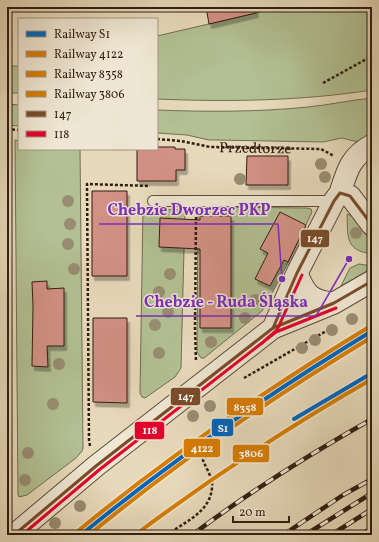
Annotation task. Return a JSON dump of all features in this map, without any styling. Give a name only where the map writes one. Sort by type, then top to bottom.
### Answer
[{"type":"street","points":[[273,328],[297,273],[337,197],[350,165],[363,150],[372,145]]},
{"type":"street","points":[[337,197],[350,196],[372,225]]},
{"type":"street","points":[[297,273],[307,293],[321,302],[334,303]]},
{"type":"street","points":[[14,535],[96,466],[273,328],[334,303],[372,281]]},
{"type":"lane","points":[[154,201],[337,197]]},
{"type":"path","points":[[323,83],[372,56]]},
{"type":"path","points":[[7,129],[18,130]]},
{"type":"path","name":"Przedtorze","points":[[158,139],[182,141],[210,147],[321,149],[350,165]]},
{"type":"path","points":[[92,450],[89,440],[88,184],[154,187],[154,201]]},
{"type":"path","points":[[196,217],[195,328],[197,366]]},
{"type":"path","points":[[284,354],[338,324]]},
{"type":"path","points":[[167,535],[198,514],[209,501],[213,486],[203,460],[209,456]]},
{"type":"green space","points":[[282,7],[372,7],[372,90],[345,94],[265,100],[158,99],[158,36]]},
{"type":"green space","points":[[7,66],[18,66],[18,93],[7,93]]},
{"type":"green space","points":[[372,98],[372,138],[362,143],[342,138],[323,142],[209,140],[187,135],[158,133],[158,110],[251,111],[289,109]]},
{"type":"green space","points":[[7,104],[18,105],[18,126],[7,125]]},
{"type":"green space","points":[[15,140],[18,141],[18,150],[80,150],[83,448],[76,458],[27,495],[19,497]]},
{"type":"green space","points":[[201,208],[307,208],[311,209],[312,212],[282,275],[262,311],[204,358],[201,358],[197,352],[198,214]]},
{"type":"green space","points":[[143,209],[185,210],[181,368],[175,377],[145,398],[142,397],[140,393]]},
{"type":"green space","points":[[347,214],[362,225],[372,248],[372,254],[363,252],[352,246],[348,236]]},
{"type":"green space","points":[[359,264],[372,267],[341,286],[350,268]]},
{"type":"building","points":[[206,7],[255,7],[256,13],[209,24]]},
{"type":"building","points":[[158,147],[175,147],[175,149],[185,149],[185,170],[176,170],[176,181],[137,181],[137,150],[158,150]]},
{"type":"building","points":[[247,156],[288,156],[288,185],[246,185]]},
{"type":"building","points":[[92,191],[127,191],[127,276],[92,276]]},
{"type":"building","points":[[280,212],[306,225],[288,262],[284,260],[270,286],[255,279],[268,253],[260,249]]},
{"type":"building","points":[[200,216],[231,216],[231,328],[200,328],[200,249],[159,247],[160,218],[200,220]]},
{"type":"building","points":[[47,281],[47,289],[64,288],[64,346],[47,346],[48,367],[32,366],[32,282]]},
{"type":"building","points":[[93,318],[127,318],[127,403],[93,402]]},
{"type":"railway","points":[[192,535],[280,474],[372,419]]},
{"type":"railway","points":[[283,535],[343,495],[372,479]]},
{"type":"railway","points":[[305,535],[372,493]]},
{"type":"railway","points":[[331,535],[372,509]]},
{"type":"railway","points":[[360,535],[372,528]]},
{"type":"rail line","name":"8358","points":[[78,531],[184,449],[293,374],[369,327]]},
{"type":"rail line","name":"S1","points":[[81,535],[187,453],[296,378],[372,331]]},
{"type":"rail line","name":"4122","points":[[89,535],[157,481],[227,431],[372,337]]},
{"type":"rail line","name":"S1","points":[[294,419],[372,373]]},
{"type":"rail line","name":"3806","points":[[135,535],[251,453],[372,379]]},
{"type":"transit line","name":"147","points":[[273,328],[297,273],[334,201],[340,193],[350,196],[372,225]]},
{"type":"transit line","name":"118","points":[[261,344],[277,330],[302,275]]},
{"type":"transit line","name":"147","points":[[14,535],[96,466],[273,328],[334,303],[372,281]]},
{"type":"transit line","name":"118","points":[[22,535],[99,470],[276,332],[336,308]]},
{"type":"place","name":"Chebzie - Ruda Śląska","points":[[349,259]]},
{"type":"place","name":"Chebzie Dworzec PKP","points":[[282,279]]}]
